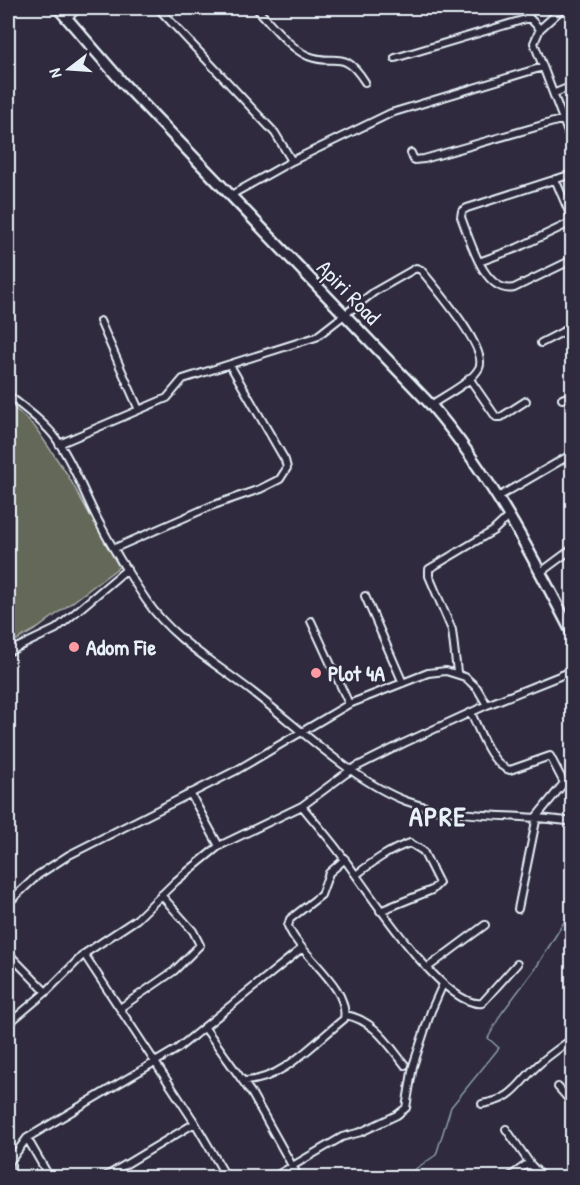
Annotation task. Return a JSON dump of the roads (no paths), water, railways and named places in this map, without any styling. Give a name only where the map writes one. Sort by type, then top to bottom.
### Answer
[{"type":"street","name":"Apiri Road","points":[[58,8],[123,83],[431,405],[462,441],[509,516],[573,633]]},
{"type":"street","points":[[66,18],[80,8]]},
{"type":"street","points":[[158,8],[275,133],[292,161]]},
{"type":"street","points":[[256,8],[307,56],[339,58],[356,69],[365,82]]},
{"type":"street","points":[[520,8],[540,29]]},
{"type":"street","points":[[563,8],[540,29],[534,43],[573,143]]},
{"type":"street","points":[[395,58],[529,18]]},
{"type":"street","points":[[231,195],[292,161],[391,113],[543,67]]},
{"type":"street","points":[[555,93],[573,86]]},
{"type":"street","points":[[411,153],[414,160],[424,159],[564,119]]},
{"type":"street","points":[[573,174],[462,211],[461,217],[479,262],[496,287],[504,290],[573,260]]},
{"type":"street","points":[[479,262],[517,248],[573,220],[555,179]]},
{"type":"street","points":[[59,444],[167,398],[183,379],[316,337],[374,292],[416,268],[421,270],[473,339],[480,357],[480,365],[469,378],[431,405]]},
{"type":"street","points":[[100,321],[139,410]]},
{"type":"street","points":[[541,343],[573,327]]},
{"type":"street","points":[[115,548],[211,506],[260,489],[280,479],[287,468],[280,450],[230,365]]},
{"type":"street","points":[[469,378],[496,417],[501,417],[526,400]]},
{"type":"street","points":[[8,395],[39,420],[59,444],[101,527],[161,620],[304,733],[352,769],[406,801],[455,812],[537,816],[573,822]]},
{"type":"street","points":[[562,399],[573,395]]},
{"type":"street","points":[[498,497],[573,454]]},
{"type":"street","points":[[457,672],[452,630],[429,576],[429,569],[493,531],[509,516]]},
{"type":"street","points":[[541,572],[573,549]]},
{"type":"street","points":[[8,652],[56,629],[127,568]]},
{"type":"street","points":[[365,596],[403,683]]},
{"type":"street","points":[[311,621],[349,704]]},
{"type":"street","points":[[8,1024],[46,992],[84,954],[137,918],[219,846],[302,806],[352,769],[487,705],[573,671]]},
{"type":"street","points":[[8,903],[38,875],[69,855],[304,733],[349,704],[429,673],[457,672],[477,688],[487,705]]},
{"type":"street","points":[[471,713],[496,761],[504,769],[510,770],[546,756],[553,761],[564,783],[537,816],[518,909]]},
{"type":"street","points":[[190,794],[219,846]]},
{"type":"street","points":[[302,806],[345,859],[380,911],[443,984],[470,1001],[482,1003],[517,964]]},
{"type":"street","points":[[356,875],[396,848],[410,843],[423,851],[439,883],[432,890],[380,911]]},
{"type":"street","points":[[243,1081],[262,1080],[277,1072],[344,1019],[343,999],[301,949],[288,926],[290,919],[321,895],[329,873],[345,859]]},
{"type":"street","points":[[120,1008],[174,971],[200,945],[193,931],[161,895]]},
{"type":"street","points":[[427,968],[485,926]]},
{"type":"street","points":[[10,1178],[8,1164],[27,1138],[155,1062],[205,1028],[301,949]]},
{"type":"street","points":[[8,953],[46,992]]},
{"type":"street","points":[[84,954],[195,1123],[227,1178]]},
{"type":"street","points":[[272,1178],[342,1137],[361,1132],[397,1115],[406,1108],[413,1066],[431,1011],[443,984]]},
{"type":"street","points":[[345,1015],[357,1017],[368,1024],[405,1065]]},
{"type":"street","points":[[205,1028],[243,1081],[299,1178]]},
{"type":"street","points":[[482,1104],[506,1098],[537,1066],[573,1039]]},
{"type":"street","points":[[558,1087],[573,1103]]},
{"type":"street","points":[[103,1178],[195,1123]]},
{"type":"street","points":[[506,1129],[531,1165],[544,1178]]},
{"type":"street","points":[[27,1138],[50,1178]]},
{"type":"street","points":[[508,1178],[526,1165],[531,1165]]},
{"type":"waterway","points":[[402,1178],[436,1155],[451,1107],[499,1048],[488,1038],[501,1014],[537,966],[572,909]]},
{"type":"place","name":"Adom Fie","points":[[74,647]]},
{"type":"place","name":"Plot 4A","points":[[316,673]]},
{"type":"district","name":"APRE","points":[[438,816]]}]
